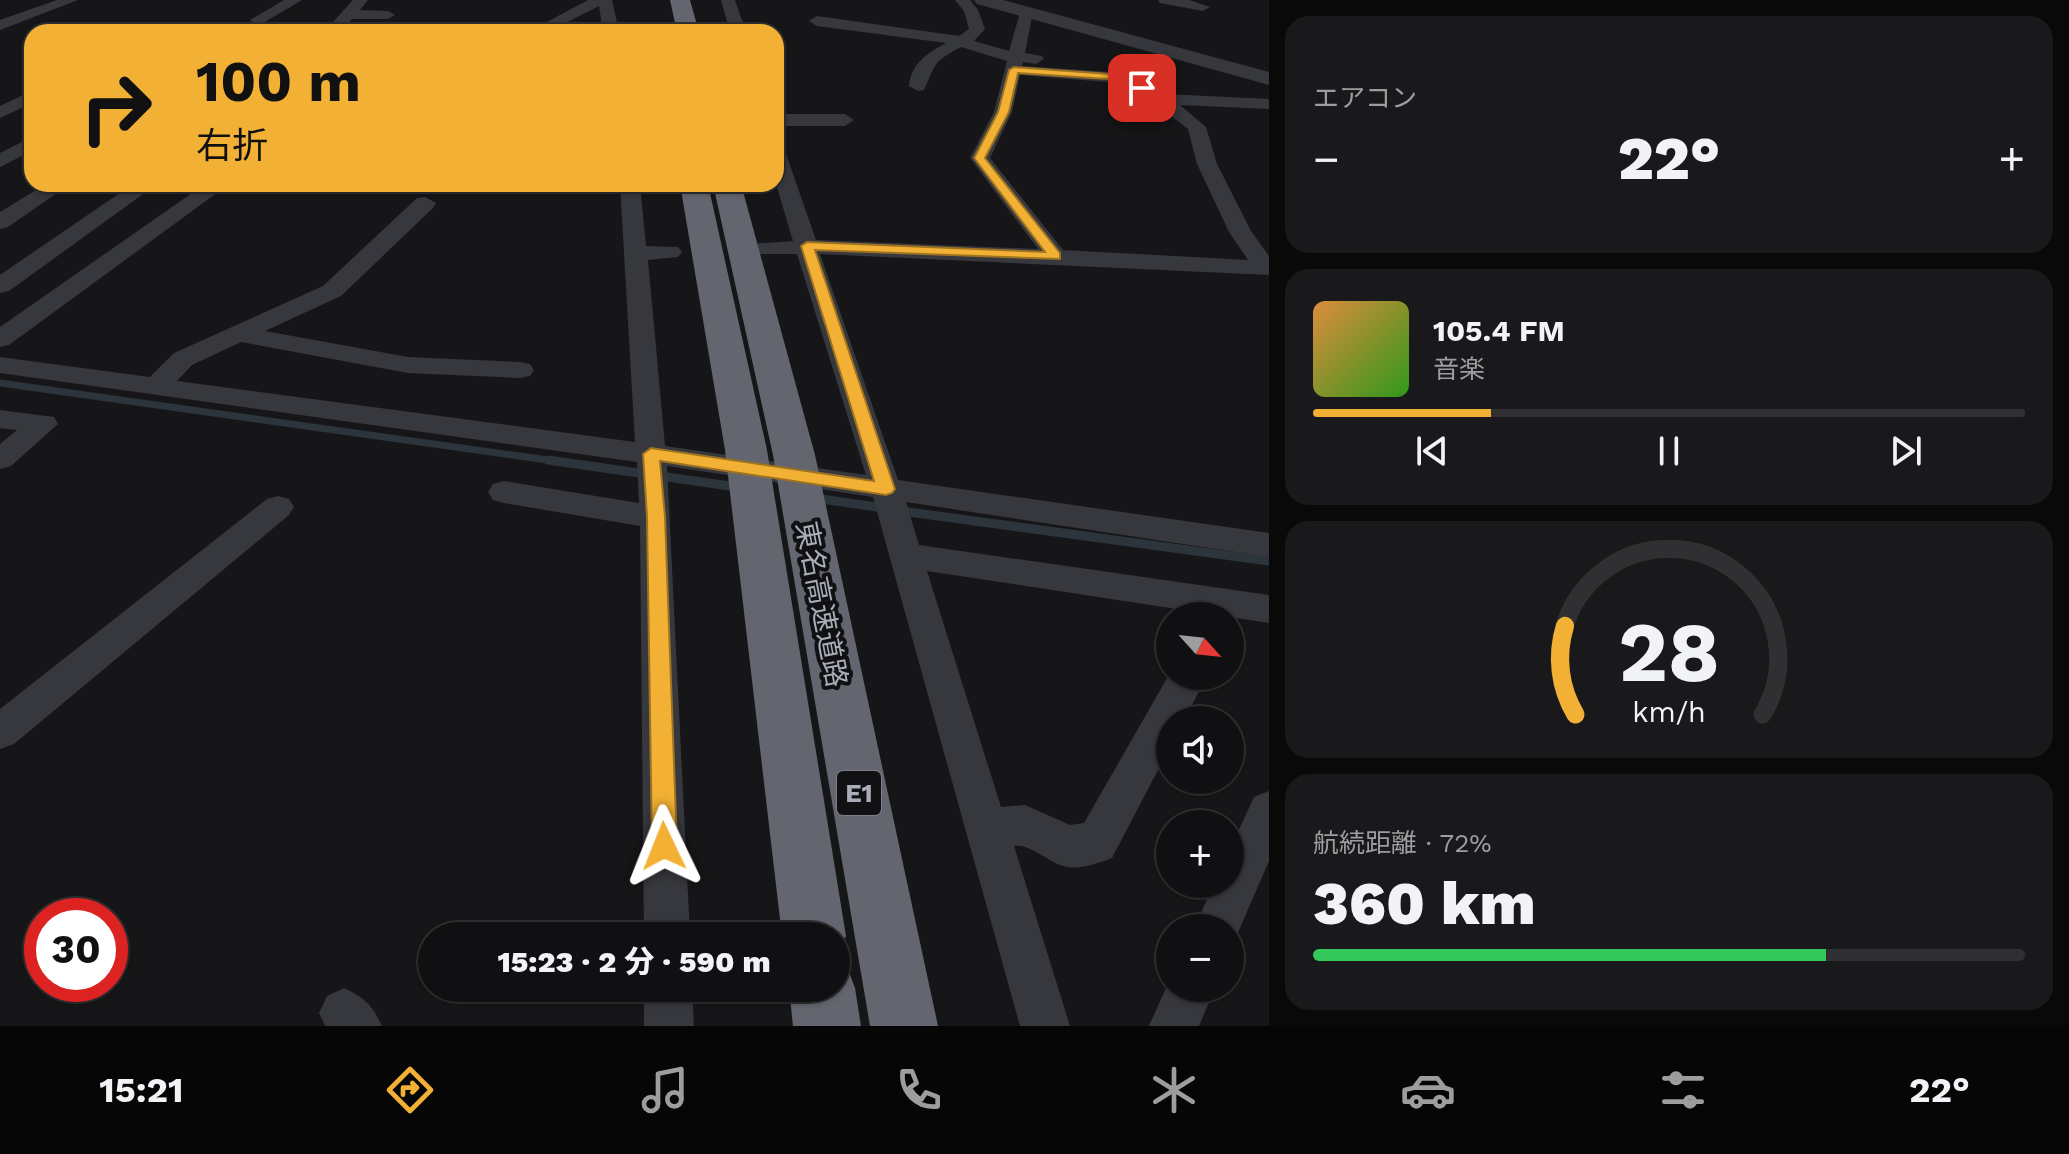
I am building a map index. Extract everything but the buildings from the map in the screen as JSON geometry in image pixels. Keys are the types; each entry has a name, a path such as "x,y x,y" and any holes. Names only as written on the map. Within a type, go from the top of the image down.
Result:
{"highway":[{"path":"680,0 686,24"},
{"name":"東名高速道路","path":"696,192 746,450 788,560 904,1026"},
{"name":"東名高速道路","path":"729,192 794,455 788,560 813,922"},
{"path":"824,1002 827,1026"}],"street":[{"path":"0,25 71,0"},
{"path":"258,20 295,0"},
{"path":"552,24 602,0 609,24"},
{"path":"728,0 736,24"},
{"path":"918,86 919,73 935,55 973,35 977,29 971,10 962,0"},
{"path":"983,0 1267,79"},
{"path":"1165,0 1203,7"},
{"path":"339,24 356,6 389,12"},
{"path":"1026,12 1023,62 980,158 1055,256"},
{"path":"817,21 899,24 1023,62 1124,78 1160,99 1197,127 1207,164 1240,232 1267,268"},
{"path":"1160,99 1269,104"},
{"path":"0,113 24,100"},
{"path":"784,120 845,120"},
{"path":"2,158 24,147"},
{"path":"784,178 886,489 1045,1026"},
{"path":"0,222 47,192"},
{"path":"0,286 135,192"},
{"path":"0,339 208,192"},
{"path":"631,192 656,517 667,922"},
{"path":"156,387 183,359 332,291 425,203"},
{"path":"758,249 807,246 1267,268"},
{"path":"636,254 670,252"},
{"path":"238,334 408,365 520,370"},
{"path":"0,365 651,454 1269,545"},
{"path":"0,419 44,424 0,459"},
{"path":"504,492 656,517"},
{"path":"0,732 278,507"},
{"path":"904,555 1269,609"},
{"path":"987,829 1025,825 1068,846 1097,843 1180,690"},
{"path":"1223,914 1269,811"},
{"path":"668,1002 669,1026"},
{"path":"1174,1026 1185,1002"}],"waterway":[{"path":"0,383 562,462"},
{"path":"548,460 562,462"},
{"path":"562,462 646,474"},
{"path":"660,476 737,487"},
{"path":"814,498 884,508"},
{"path":"901,511 1269,561"}],"route":[{"path":"664,846 656,517 651,454 886,489 807,246 1055,256 980,158 1003,112 1014,70 1124,78 1142,88"}]}
